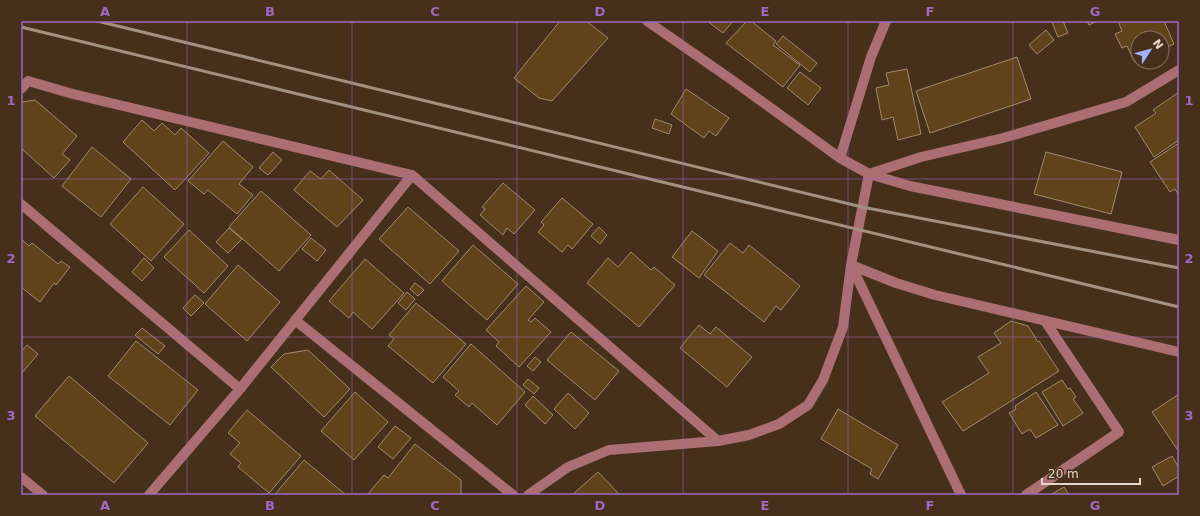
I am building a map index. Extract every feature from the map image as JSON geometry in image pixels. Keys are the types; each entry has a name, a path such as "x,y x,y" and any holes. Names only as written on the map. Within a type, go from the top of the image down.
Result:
{"street":[{"path":"647,21 840,158 869,174 910,186 1179,240"},
{"path":"840,158 871,57 886,21"},
{"path":"869,174 921,157 1004,138 1126,102 1179,70"},
{"path":"21,89 28,81 81,96 412,175 718,441"},
{"path":"528,495 568,467 609,450 718,441 749,435 779,424 808,405 823,380 843,327 851,264 869,174"},
{"path":"149,495 240,389 412,175"},
{"path":"21,204 240,389"},
{"path":"851,264 896,283 935,295 1179,352"},
{"path":"851,264 961,495"},
{"path":"295,320 513,495"},
{"path":"1026,495 1119,432 1045,321"},
{"path":"21,477 43,495"}],"building":[{"path":"560,21 586,21 608,38 552,101 539,98 514,78"},
{"path":"707,21 733,21 723,33"},
{"path":"747,21 751,21 776,41 773,45 800,65 783,87 726,43"},
{"path":"1063,21 1068,33 1058,37 1052,22"},
{"path":"1087,21 1097,21 1089,25"},
{"path":"1118,21 1164,21 1168,30 1130,30 1130,52 1127,46 1122,48 1115,34 1122,31"},
{"path":"1046,30 1054,40 1037,54 1029,45"},
{"path":"1170,35 1174,44 1170,46"},
{"path":"783,36 817,63 810,72 776,44"},
{"path":"1017,57 1031,99 930,133 916,91"},
{"path":"907,69 921,134 898,140 893,117 882,120 876,88 889,85 886,73"},
{"path":"800,72 821,88 808,105 787,88"},
{"path":"686,89 729,118 716,136 709,131 704,138 671,114"},
{"path":"1179,92 1179,140 1154,157 1135,127 1156,113 1153,110"},
{"path":"35,100 77,136 62,154 70,160 54,178 21,148 21,104 23,102"},
{"path":"655,119 672,125 669,134 652,128"},
{"path":"142,120 154,131 162,123 175,135 181,128 209,153 175,190 123,142"},
{"path":"223,141 253,167 239,184 253,195 237,214 208,190 204,194 188,181"},
{"path":"1179,143 1179,195 1175,189 1170,192 1150,162"},
{"path":"92,147 131,179 101,217 62,186"},
{"path":"273,152 282,160 268,175 259,168"},
{"path":"1046,152 1122,172 1111,214 1034,194"},
{"path":"329,170 363,200 337,227 294,190 310,171 321,179"},
{"path":"503,183 535,210 514,234 507,228 503,235 480,215 485,209 482,207"},
{"path":"143,187 184,224 151,261 110,224"},
{"path":"261,191 311,235 279,271 229,227"},
{"path":"562,198 593,224 572,249 568,245 562,252 538,232 544,225 541,222"},
{"path":"408,207 459,251 430,284 379,239"},
{"path":"599,227 607,235 600,244 591,236"},
{"path":"229,228 242,239 228,253 216,242"},
{"path":"189,230 228,266 204,293 164,257"},
{"path":"692,231 718,251 699,278 672,257"},
{"path":"311,238 326,250 317,261 302,249"},
{"path":"21,239 29,246 32,243 58,264 61,261 70,267 56,285 54,283 40,302 21,287"},
{"path":"730,243 743,253 749,245 800,286 781,310 776,306 764,322 704,275"},
{"path":"473,245 518,284 487,320 442,281"},
{"path":"631,252 651,270 654,267 675,285 639,327 587,283 608,258 618,267"},
{"path":"144,258 154,268 142,281 132,272"},
{"path":"365,259 404,293 372,329 353,312 349,318 329,301"},
{"path":"238,265 280,302 247,341 205,304"},
{"path":"415,283 424,290 418,296 410,289"},
{"path":"526,286 544,302 528,320 531,322 535,318 551,332 519,367 496,346 499,342 486,330"},
{"path":"407,292 415,299 406,310 398,303"},
{"path":"195,295 204,303 191,316 183,308"},
{"path":"416,303 466,344 433,383 388,346 394,339 389,335"},
{"path":"1011,321 1028,326 1059,371 963,431 942,402 989,373 978,357 1001,343 994,333"},
{"path":"699,325 710,334 716,327 752,357 727,387 680,348"},
{"path":"142,328 165,346 158,354 135,335"},
{"path":"571,332 619,371 595,400 547,360"},
{"path":"136,341 198,390 170,425 108,376"},
{"path":"471,344 525,392 497,425 472,403 469,407 455,395 459,391 443,377"},
{"path":"27,345 38,354 21,374 21,352"},
{"path":"308,350 350,389 324,417 271,367 284,354"},
{"path":"535,357 541,362 533,371 527,366"},
{"path":"69,376 148,443 114,483 35,416"},
{"path":"528,379 539,388 534,394 523,385"},
{"path":"1062,380 1076,397 1073,399 1083,413 1063,426 1042,392"},
{"path":"355,392 388,422 354,460 321,431"},
{"path":"1036,392 1058,425 1036,438 1030,429 1022,434 1009,413 1016,409 1015,406"},
{"path":"568,393 589,413 575,429 554,409"},
{"path":"1179,394 1179,452 1152,412"},
{"path":"533,396 553,415 545,424 525,405"},
{"path":"838,409 898,445 878,479 870,474 872,469 821,439"},
{"path":"247,410 301,456 269,493 238,467 241,463 230,454 240,443 228,433"},
{"path":"395,426 411,438 393,459 378,447"},
{"path":"415,444 461,480 461,495 367,495 384,475 388,478"},
{"path":"1172,456 1179,468 1179,476 1163,486 1152,467"},
{"path":"304,460 346,495 279,495 276,493"},
{"path":"598,472 620,495 572,495"},
{"path":"1064,487 1069,495 1050,495"}],"railway":[{"path":"97,21 862,207 1179,268"},
{"path":"21,27 1179,307"}]}
